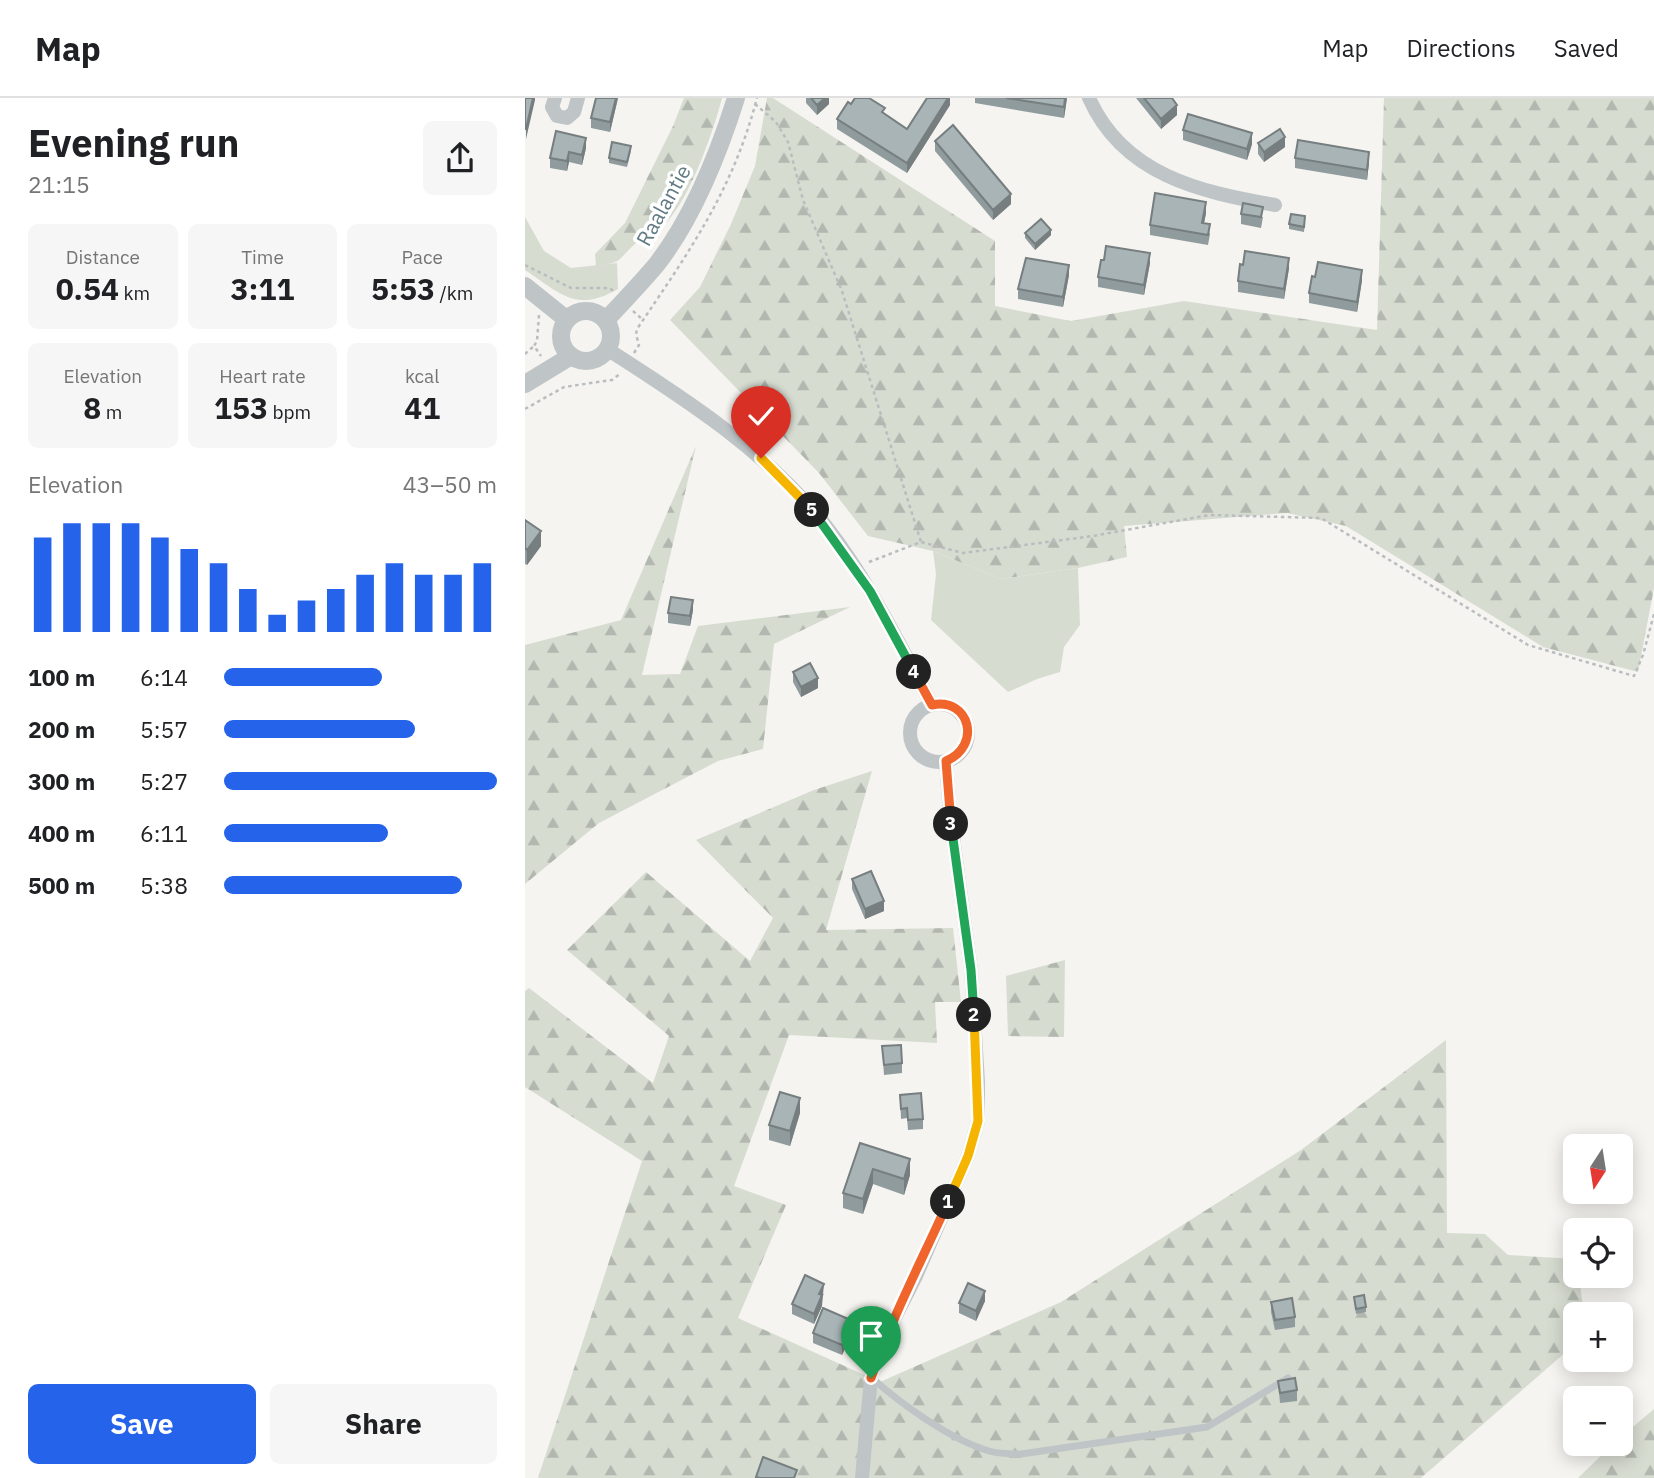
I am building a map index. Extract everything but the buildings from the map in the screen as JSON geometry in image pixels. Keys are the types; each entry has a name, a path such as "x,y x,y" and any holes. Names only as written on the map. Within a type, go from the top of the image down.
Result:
{"street":[{"path":"555,98 552,107 557,116 567,118 574,112 578,98"},
{"name":"Raalantie","path":"606,320 658,262 686,218 707,176 736,98"},
{"path":"1089,98 1111,133 1150,167 1203,191 1275,205"},
{"path":"525,286 566,320"},
{"path":"589,310 606,320 611,336 607,349 597,358 590,360 583,361 571,356 561,342 566,320 574,313 589,310"},
{"path":"607,349 711,417 761,458 804,501 826,527 870,591 932,705"},
{"path":"525,384 571,356"},
{"path":"946,704 955,708 967,724 969,734 962,751 946,761 927,760 919,755 910,739 912,720 918,712 932,705 946,704"},
{"path":"862,1478 871,1378 884,1339 916,1276 968,1156 978,1121 971,970 950,815 946,761"}],"lane":[{"path":"871,1378 903,1405 970,1444 987,1450 1021,1454 1207,1427 1288,1378"}],"path":[{"path":"755,104 776,122 787,142 803,200 842,291 921,542"},
{"path":"525,265 571,288 610,288 643,320"},
{"path":"525,354 537,341 537,316 548,304"},
{"path":"525,409 564,387 534,346"},
{"path":"855,568 921,542 964,553 1093,536 1209,515 1321,518 1528,645 1635,676 1654,614"}],"green space":[{"path":"684,98 722,98 693,180 664,225 640,240 619,260 596,266 595,254 625,223"},
{"path":"767,98 773,98 995,241 995,306 1071,321 1184,301 1377,330 1384,98 1654,98 1654,588 1638,672 1543,647 1346,526 1287,513 1124,526 1127,557 1078,568 1001,579 933,551 868,536 819,473 670,320 700,287 731,224 755,166"},
{"path":"525,217 544,251 571,268 617,263 618,289 591,300 569,298 525,270"},
{"path":"696,446 642,675 680,674 698,626 850,607 774,644 763,749 718,761 599,823 525,884 525,645 621,620"},
{"path":"933,551 1001,579 1078,568 1080,625 1064,647 1060,672 1008,692 931,620 936,574"},
{"path":"872,771 826,930 953,928 961,1002 935,1002 937,1043 789,1035 734,1186 786,1205 738,1318 880,1382 1061,1302 1301,1150 1446,1040 1447,1233 1485,1234 1508,1255 1563,1258 1563,1288 1581,1288 1582,1302 1563,1302 1563,1354 1421,1478 538,1478 642,1161 525,1087 525,991 529,988 653,1083 669,1036 567,950 646,872 750,961 773,918 696,840 814,790"},
{"path":"1065,960 1064,1037 1008,1036 1006,976"},
{"path":"1654,1409 1654,1478 1578,1478 1601,1456 1633,1456 1633,1427"}],"route":[{"path":"761,458 796,492 826,527 855,568 932,705 946,704 955,708 963,715 969,734 962,751 955,758 946,761 950,815 971,970 978,1121 968,1156 916,1276 884,1339 871,1378"}]}
